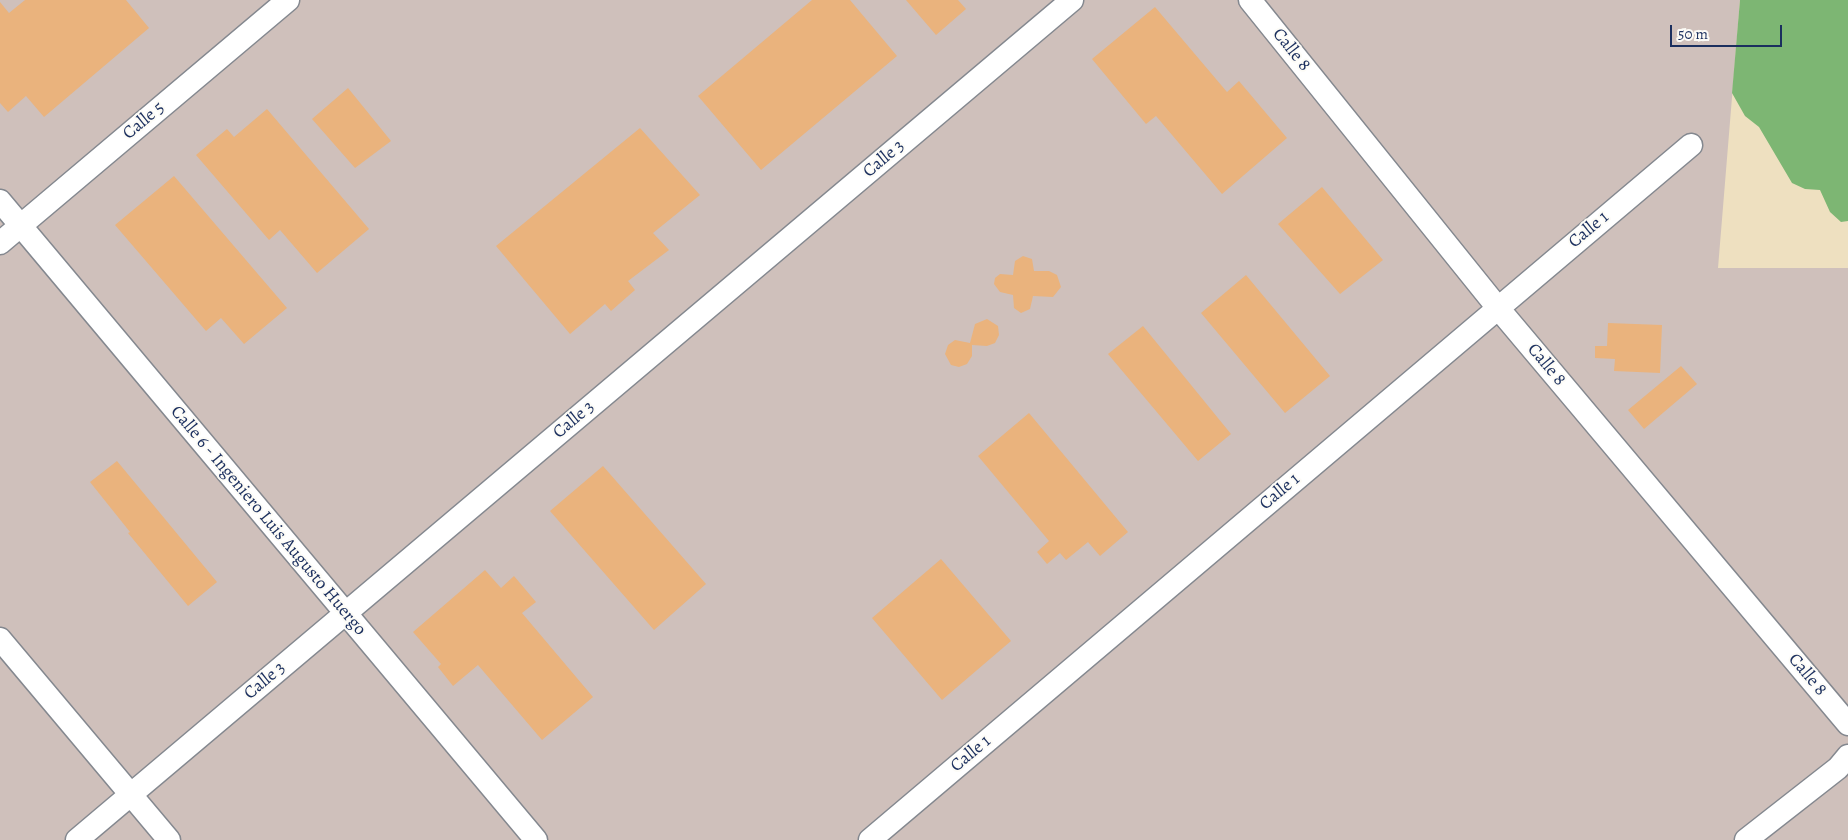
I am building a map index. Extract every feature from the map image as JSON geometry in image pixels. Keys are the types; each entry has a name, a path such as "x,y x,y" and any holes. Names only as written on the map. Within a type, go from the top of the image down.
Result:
{"street":[{"name":"Calle 5","path":"0,243 288,0"},
{"name":"Calle 3","path":"76,840 1072,0"},
{"name":"Calle 8","path":"1250,0 1498,308 1848,724"},
{"name":"Calle 1","path":"870,840 1690,145"},
{"name":"Calle 6 - Ingeniero Luis Augusto Huergo","path":"0,201 536,840"},
{"path":"0,639 169,840"},
{"path":"1746,840 1843,762"}],"shaded area":[{"path":"0,0 1740,0 1718,268 1848,268 1848,840 0,840"}],"green space":[{"path":"1740,0 1848,0 1848,221 1841,222 1830,212 1820,190 1805,189 1792,183 1759,127 1745,116 1732,93"}],"building":[{"path":"25,0 126,0 149,28 44,117 26,96 8,112 0,103 0,2 9,13"},
{"path":"812,0 850,0 897,56 761,170 698,96"},
{"path":"906,0 958,0 966,9 936,35"},
{"path":"1155,7 1227,92 1239,81 1287,138 1222,194 1156,116 1146,124 1092,59"},
{"path":"348,88 391,141 355,168 312,119"},
{"path":"267,109 369,229 317,273 280,230 269,240 196,155 227,129 234,137"},
{"path":"640,128 700,195 653,233 669,250 628,281 635,290 611,311 605,304 570,334 496,246"},
{"path":"174,176 287,308 244,344 221,318 206,331 115,225"},
{"path":"1322,187 1383,260 1340,294 1278,224"},
{"path":"1023,256 1032,259 1034,271 1049,271 1057,275 1061,287 1053,297 1033,296 1030,309 1021,313 1014,308 1013,295 1000,292 994,284 995,278 1000,274 1013,275 1015,261"},
{"path":"1246,275 1330,376 1285,413 1201,313"},
{"path":"987,319 998,326 999,335 995,343 987,346 972,345 972,356 967,364 959,367 951,365 945,354 948,345 955,340 970,343 975,324"},
{"path":"1608,323 1662,325 1660,373 1614,371 1615,359 1595,358 1595,346 1607,346"},
{"path":"1143,326 1231,434 1198,461 1108,354"},
{"path":"1681,366 1697,384 1644,429 1628,410"},
{"path":"1029,413 1128,532 1100,556 1088,542 1066,560 1060,553 1047,564 1037,552 1049,541 978,456"},
{"path":"117,461 217,582 188,606 128,533 130,532 90,482"},
{"path":"603,466 706,584 654,630 550,511"},
{"path":"941,559 1011,641 942,700 872,618"},
{"path":"485,570 501,588 514,576 536,602 522,613 593,697 542,740 478,665 453,686 438,667 441,664 413,632"}]}
